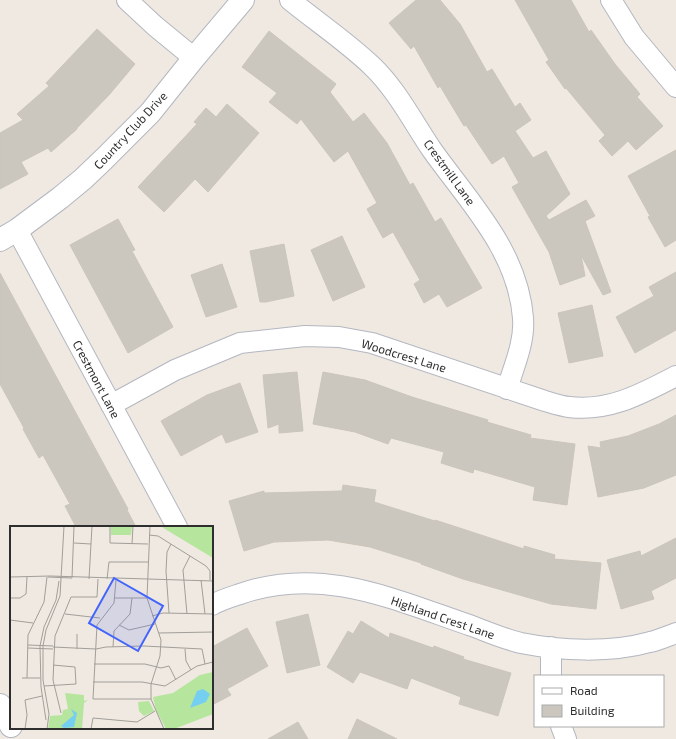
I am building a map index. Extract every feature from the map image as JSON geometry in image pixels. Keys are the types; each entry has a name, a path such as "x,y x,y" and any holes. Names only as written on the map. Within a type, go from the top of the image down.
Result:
{"street":[{"path":"127,0 155,26 194,58"},
{"name":"Country Club Drive","path":"8,235 77,184 104,159 150,112 243,0"},
{"name":"Crestmill Lane","path":"290,0 372,65 388,82 433,151 482,216 496,238 515,280 520,297 523,319 522,336 507,389"},
{"path":"611,0 634,37 676,87"},
{"name":"Crestmont Lane","path":"8,235 111,406 176,526"},
{"name":"Woodcrest Lane","path":"111,406 175,370 240,343 305,336 339,337 372,343 507,389 568,407 605,407 627,400 676,376"},
{"name":"Highland Crest Lane","path":"214,600 267,586 310,582 334,584 372,592 520,643 583,650 615,648 650,642 676,633"},
{"path":"551,647 551,675"},
{"path":"561,727 566,739"},
{"path":"13,729 18,739"}],"building":[{"path":"416,0 440,0 460,24 487,72 492,69 515,107 520,103 531,120 515,131 533,158 546,151 570,194 546,216 549,220 586,200 595,216 585,221 611,292 603,295 581,255 585,276 560,285 549,252 512,187 519,183 504,156 492,164 466,125 464,126 440,86 438,88 414,46 411,49 389,23"},
{"path":"515,0 571,0 589,32 591,30 615,64 640,94 637,97 663,126 636,150 628,141 612,156 599,141 605,135 566,88 565,89 546,62 549,60"},
{"path":"97,29 135,64 109,95 77,129 51,152 48,148 21,162 28,174 0,189 0,133 23,120 17,114 49,86 46,83"},
{"path":"269,31 336,84 330,92 353,122 364,113 387,143 410,185 413,183 435,222 441,218 482,288 447,307 439,294 424,303 414,284 420,280 393,232 383,238 367,209 377,203 348,151 334,162 301,119 297,124 269,102 277,93 242,67"},
{"path":"227,104 259,133 208,192 195,179 164,212 138,187 197,124 194,122 206,108 216,117"},
{"path":"676,150 676,240 665,247 648,217 650,216 628,176"},
{"path":"118,219 135,250 132,251 173,327 128,353 70,245"},
{"path":"342,236 365,287 333,301 311,250"},
{"path":"284,244 294,296 260,302 250,251"},
{"path":"222,264 237,307 206,317 191,275"},
{"path":"676,272 676,330 635,353 616,317 654,296 649,287"},
{"path":"0,273 128,509 127,510 135,526 75,526 65,506 70,504 43,455 39,458 0,384"},
{"path":"592,305 603,356 569,363 558,313"},
{"path":"297,372 303,431 279,433 279,424 268,428 263,375"},
{"path":"323,372 365,380 412,397 488,420 487,422 531,435 530,438 575,444 567,505 533,500 535,487 474,469 473,473 441,463 444,452 391,438 388,444 355,432 313,424"},
{"path":"240,383 258,432 226,443 222,434 181,456 161,421 207,395"},
{"path":"676,415 676,475 644,488 598,497 588,446 601,448 600,442 628,436 659,424"},
{"path":"343,485 376,490 374,502 524,549 524,546 555,555 554,559 601,563 596,609 551,604 463,579 421,563 370,547 328,540 274,542 244,551 229,501 264,491 264,493 342,491"},
{"path":"676,538 676,578 651,591 654,599 621,609 607,560 640,551 641,556"},
{"path":"308,614 320,665 287,673 276,622"},
{"path":"361,621 389,638 390,633 433,648 434,646 464,657 463,659 511,673 498,716 459,704 461,697 411,678 407,689 360,672 353,683 327,667 348,631 353,634"},
{"path":"247,628 268,666 227,689 231,695 213,704 213,646"},
{"path":"357,719 397,739 348,739"},
{"path":"298,722 308,739 268,739"}]}
